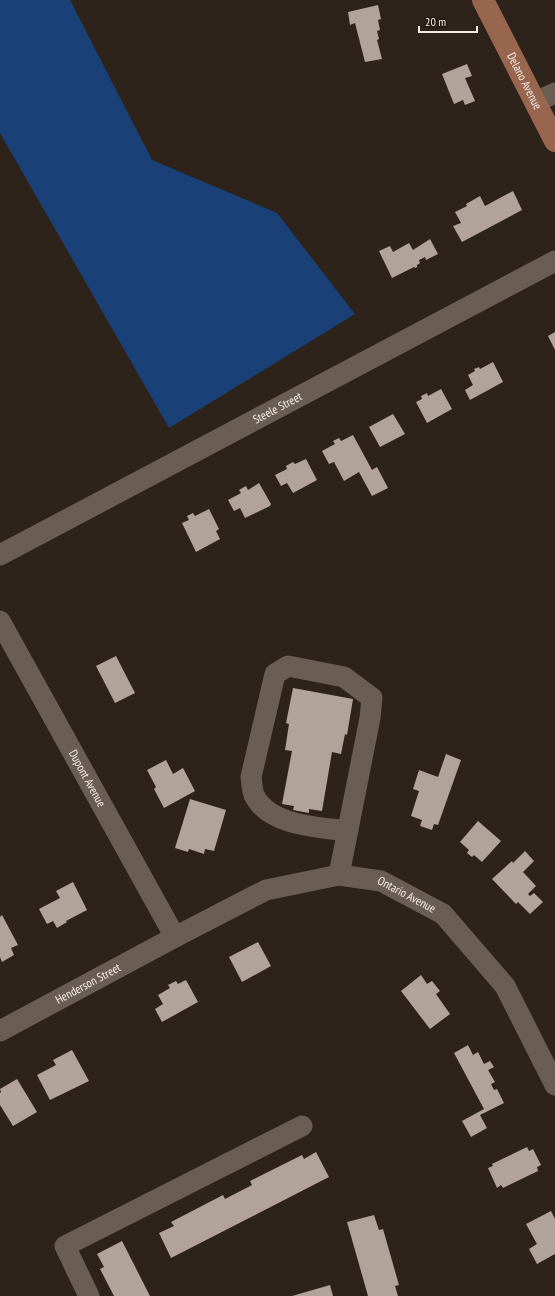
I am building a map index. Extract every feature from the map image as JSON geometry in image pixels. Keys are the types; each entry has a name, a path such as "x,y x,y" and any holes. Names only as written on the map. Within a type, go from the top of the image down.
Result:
{"main road":[{"name":"Delano Avenue","path":"483,0 555,141"}],"street":[{"path":"535,102 555,93"},
{"name":"Steele Street","path":"0,555 555,261"},
{"name":"Dupont Avenue","path":"0,620 175,937"},
{"path":"339,875 348,831 370,718 372,698 344,677 288,666 275,674 251,777 254,793 266,811 285,820 302,825 348,831"},
{"name":"Ontario Avenue","path":"175,937 266,890 339,875 381,881 443,914 505,986 555,1085"},
{"name":"Henderson Street","path":"0,1031 175,937"},
{"path":"89,1296 65,1246 302,1126"}],"water":[{"path":"0,0 70,0 152,160 277,213 355,314 169,428 0,133"}],"building":[{"path":"378,5 381,19 378,20 380,30 377,31 379,39 377,40 382,59 365,62 355,23 350,25 348,12"},
{"path":"467,64 472,76 465,78 475,101 465,105 463,100 454,104 442,74"},
{"path":"513,191 522,210 462,242 453,226 461,223 455,212 467,206 466,204 480,196 485,206"},
{"path":"430,239 438,254 426,260 425,257 419,260 420,263 417,267 414,267 392,278 379,251 390,246 393,252 409,243 413,250"},
{"path":"555,332 555,350 548,336"},
{"path":"493,362 503,382 470,400 465,390 473,385 468,375 475,371 474,369 479,367 480,369"},
{"path":"441,389 452,409 427,423 416,402 422,399 421,396 427,393 428,396"},
{"path":"393,414 405,434 380,447 369,427"},
{"path":"353,435 372,470 377,467 388,488 372,496 359,472 344,481 334,462 329,464 322,451 335,444 333,441 339,438 341,441"},
{"path":"306,459 317,480 293,493 287,483 281,486 275,475 287,469 286,466 293,462 295,464"},
{"path":"259,483 271,504 270,506 245,518 240,508 234,511 228,500 241,493 239,490 246,486 248,490"},
{"path":"209,509 219,529 216,531 220,539 196,552 182,523 189,520 187,516 193,513 195,516"},
{"path":"116,656 135,693 115,703 96,666"},
{"path":"293,688 353,699 347,735 345,734 341,754 332,752 322,811 309,809 309,813 293,810 294,806 282,804 292,751 285,750 289,724 286,723"},
{"path":"446,754 461,760 438,825 434,824 432,830 420,826 422,820 411,816 419,791 413,789 419,770 438,777"},
{"path":"166,760 173,774 183,768 195,791 164,808 154,789 156,787 147,770"},
{"path":"190,799 226,810 214,851 205,849 204,854 189,849 188,852 175,848"},
{"path":"478,821 501,841 482,862 474,855 472,857 467,853 469,850 460,842"},
{"path":"525,851 534,861 523,872 536,886 528,894 530,896 534,893 543,902 530,914 518,902 516,904 492,879 512,861 513,863"},
{"path":"73,882 87,910 66,921 67,922 57,928 53,921 47,924 39,909 60,898 56,891"},
{"path":"2,915 18,945 11,948 14,955 2,962 0,957 0,917"},
{"path":"258,942 271,966 242,982 229,957"},
{"path":"421,975 427,984 432,981 440,991 436,994 450,1014 430,1029 401,991"},
{"path":"186,980 198,1002 162,1022 155,1009 163,1004 158,995 170,988 168,985 176,981 178,984"},
{"path":"468,1045 473,1055 478,1052 484,1064 490,1061 494,1067 488,1070 495,1082 491,1084 494,1090 497,1089 504,1103 480,1115 487,1128 471,1137 462,1121 484,1109 454,1053"},
{"path":"72,1050 89,1081 50,1100 37,1075 56,1065 53,1060"},
{"path":"17,1079 37,1112 13,1126 0,1105 0,1089"},
{"path":"527,1147 529,1151 533,1149 541,1165 537,1167 538,1171 503,1188 501,1185 497,1188 488,1168 493,1166 492,1164"},
{"path":"316,1152 329,1177 171,1258 159,1233 174,1226 171,1222 223,1195 225,1199 252,1185 250,1181 302,1155 304,1159"},
{"path":"551,1211 555,1219 555,1254 537,1264 529,1249 537,1244 526,1224"},
{"path":"374,1215 379,1230 383,1229 399,1285 395,1286 398,1296 368,1296 347,1222"},
{"path":"122,1241 150,1296 114,1296 100,1269 104,1267 97,1254"},
{"path":"330,1285 333,1296 292,1296"}]}
